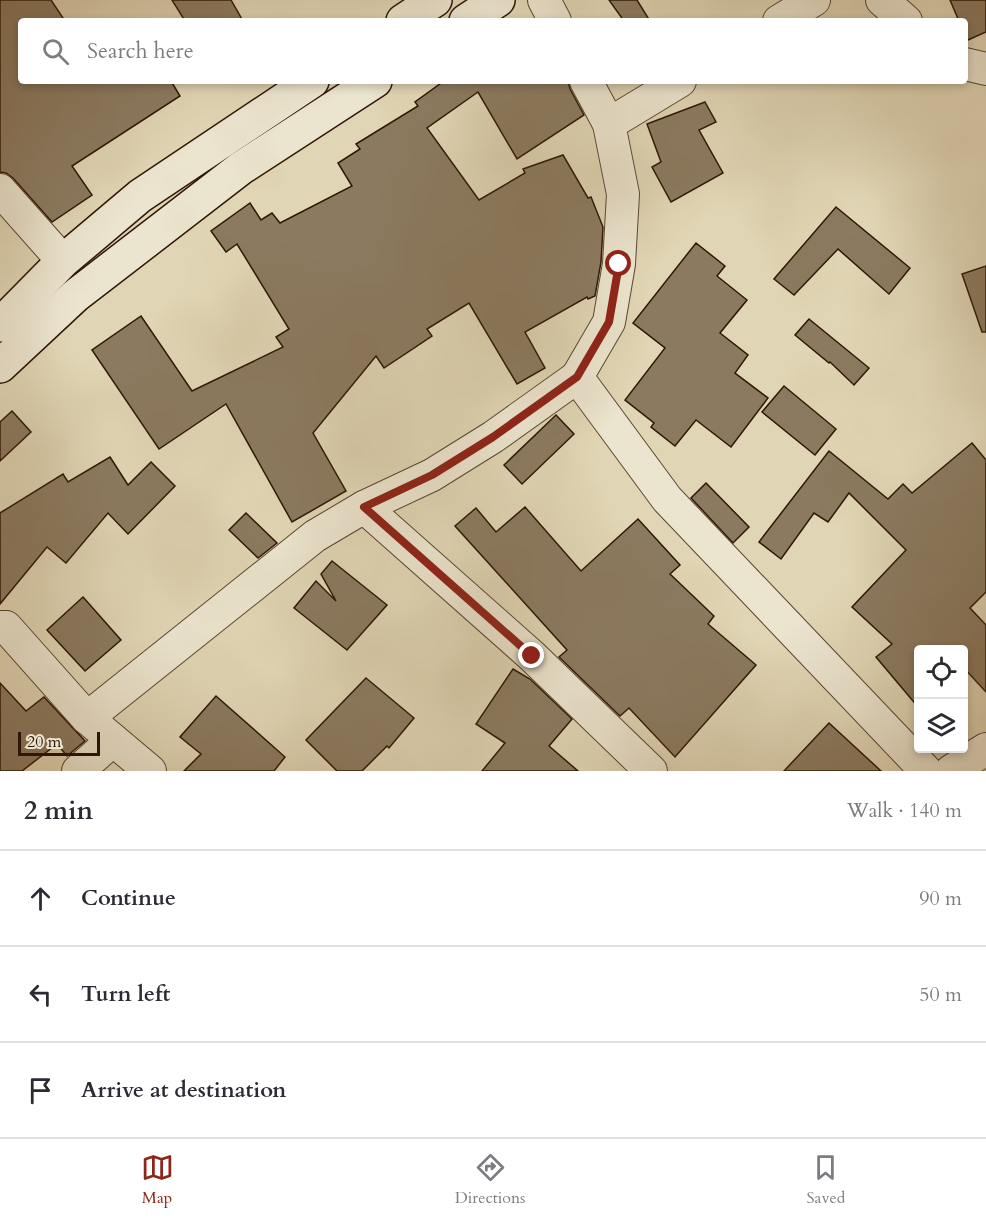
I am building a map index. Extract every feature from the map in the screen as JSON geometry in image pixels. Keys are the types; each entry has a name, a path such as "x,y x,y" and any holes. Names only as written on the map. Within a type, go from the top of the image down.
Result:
{"street":[{"path":"408,18 435,0"},
{"path":"471,18 498,0"},
{"path":"544,0 553,18"},
{"path":"784,18 814,0"},
{"path":"882,0 903,18"},
{"path":"968,65 986,69"},
{"path":"0,326 63,261 140,196 308,84"},
{"path":"0,366 75,297 241,168 370,84"},
{"path":"87,718 315,536 364,507 432,475 493,437 577,377 609,322 619,264 623,194 609,124 588,84"},
{"path":"609,124 675,84"},
{"path":"0,189 63,261"},
{"path":"577,377 667,499 926,771"},
{"path":"364,507 532,656 651,771"},
{"path":"0,627 6,627 87,718 150,771"},
{"path":"78,771 113,740"},
{"path":"951,771 986,749"}],"building":[{"path":"0,0 51,0 63,18 18,18 18,84 173,84 180,96 72,166 92,195 52,222 13,178 0,172"},
{"path":"172,0 231,0 241,18 183,18"},
{"path":"609,0 637,0 648,18 622,18"},
{"path":"950,0 986,0 986,32 968,40 968,18 958,18"},
{"path":"440,84 569,84 584,115 517,159 478,92 427,128 479,200 525,173 523,169 563,155 588,198 591,197 603,227 601,262 595,296 588,299 587,297 525,332 545,368 517,384 469,303 427,329 432,336 384,368 376,356 313,433 346,491 292,522 226,404 159,449 92,350 141,316 192,391 283,347 276,337 289,329 237,244 226,252 211,231 250,203 261,220 272,213 280,223 352,186 338,163 360,149 356,144 418,106 415,102"},
{"path":"705,102 716,122 699,130 723,173 671,202 652,167 661,162 647,124"},
{"path":"836,207 910,268 889,294 838,249 794,295 774,279"},
{"path":"696,243 725,266 717,276 747,300 720,333 748,355 735,373 768,398 731,447 696,420 675,446 651,427 654,423 625,400 665,348 633,323"},
{"path":"986,266 986,332 982,332 962,274"},
{"path":"809,319 869,368 854,385 830,362 795,335"},
{"path":"784,386 836,429 815,455 762,412"},
{"path":"12,411 31,432 0,461 0,422"},
{"path":"556,415 574,434 522,484 504,465"},
{"path":"972,443 986,460 986,592 970,608 986,625 986,692 968,672 968,645 914,645 914,702 876,657 892,644 852,607 906,550 849,493 828,522 814,513 781,559 759,542 829,451 888,499 903,484 912,493"},
{"path":"110,457 128,485 151,462 175,486 128,534 108,513 66,563 47,547 0,604 0,513 63,474 68,482"},
{"path":"706,483 749,527 733,543 691,498"},
{"path":"525,507 581,571 638,519 680,565 670,574 714,616 708,624 756,665 675,757 629,708 620,716 559,657 567,650 455,526 476,508 496,532"},
{"path":"246,513 277,543 258,558 229,530"},
{"path":"332,561 387,605 347,650 294,608 316,581 336,601 321,574"},
{"path":"83,597 121,640 85,671 47,630"},
{"path":"513,669 530,679 572,719 549,746 578,771 482,771 505,743 476,724"},
{"path":"366,678 414,718 389,748 387,746 362,771 337,771 306,740"},
{"path":"0,683 26,711 44,697 85,741 67,756 57,744 22,771 0,771"},
{"path":"216,696 285,757 274,771 184,771 201,754 180,737"},
{"path":"829,723 881,771 784,771"}],"route":[{"path":"532,656 364,507 432,475 493,437 577,377 609,322 619,264"}]}
